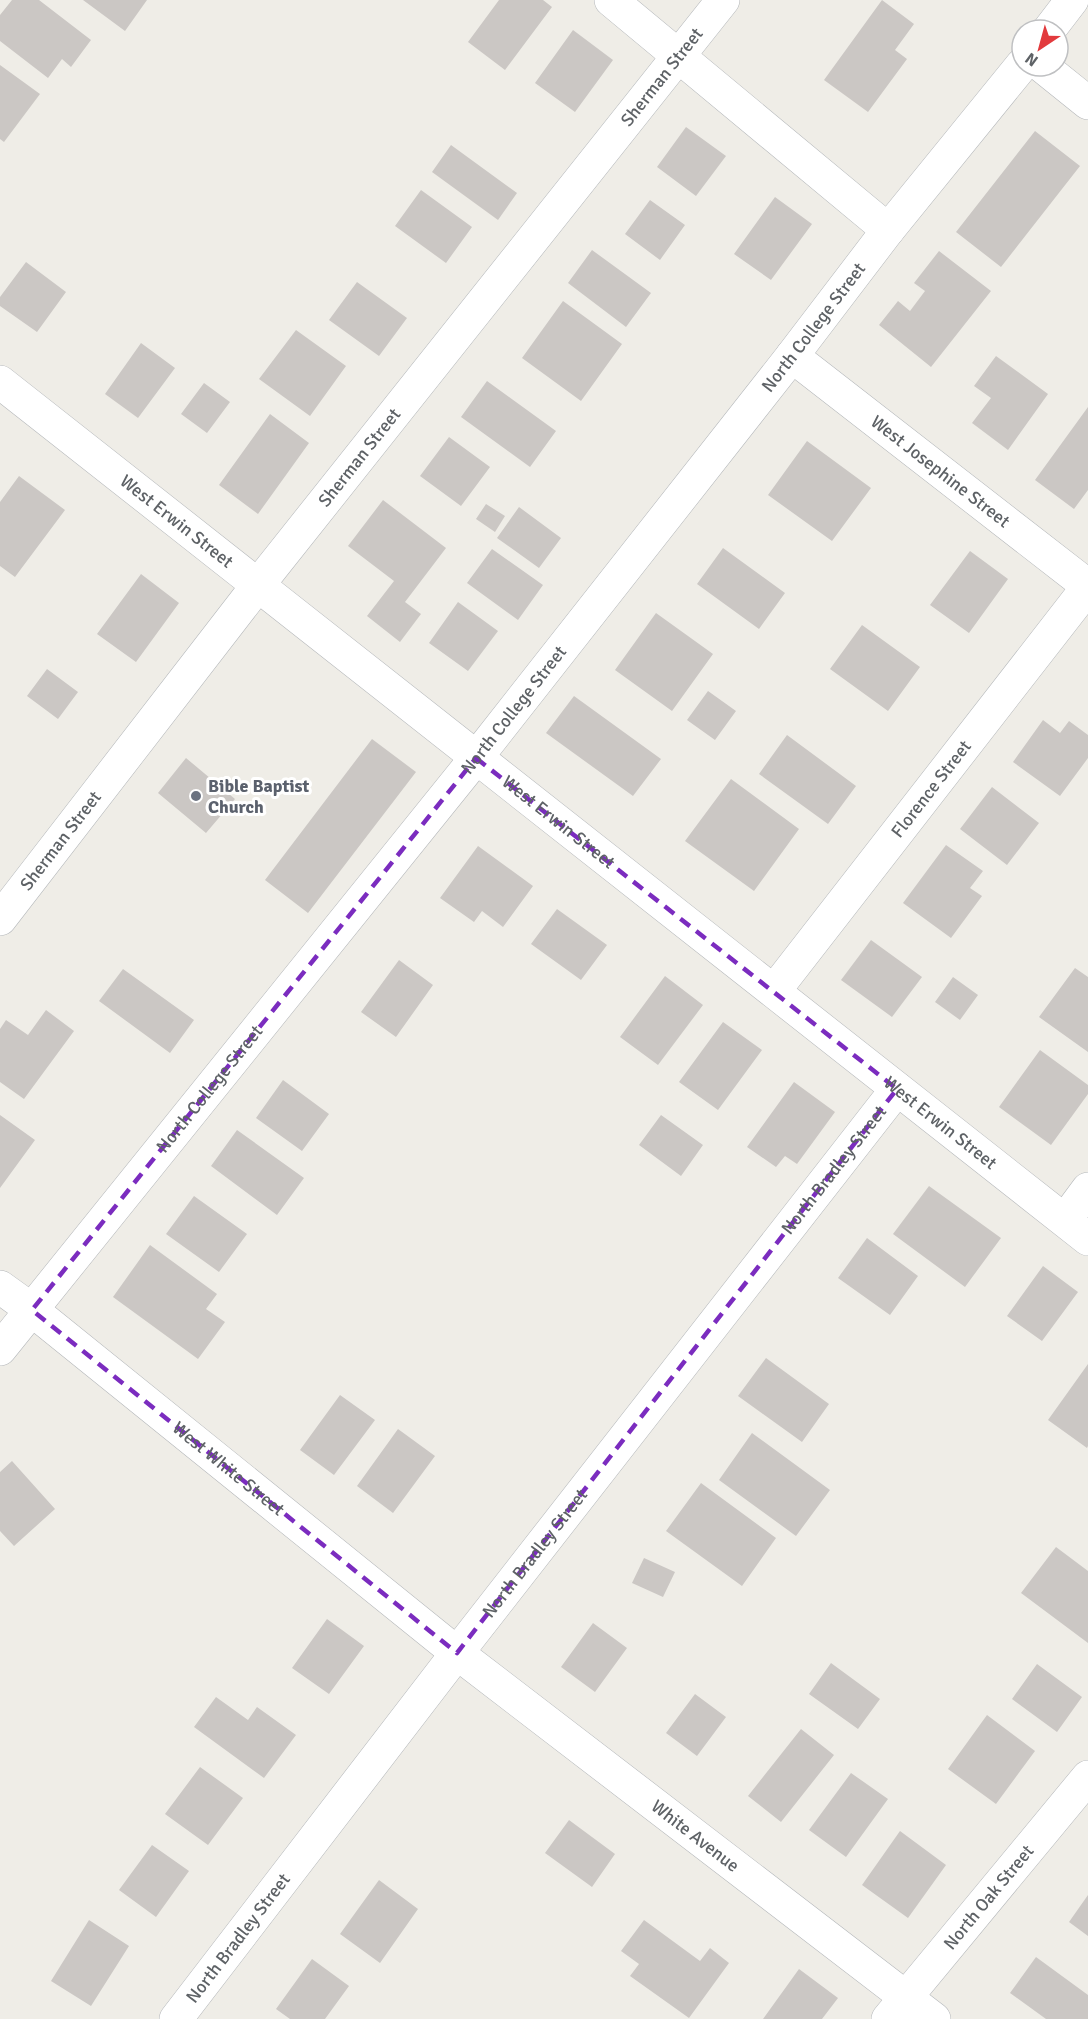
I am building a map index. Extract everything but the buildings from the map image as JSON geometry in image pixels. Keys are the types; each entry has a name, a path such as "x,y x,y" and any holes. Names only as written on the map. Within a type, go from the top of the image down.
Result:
{"street":[{"name":"Sherman Street","path":"0,919 258,585 723,0"},
{"path":"1058,18 1072,0"},
{"path":"621,3 680,56 888,230"},
{"name":"North College Street","path":"0,1349 476,758 792,356 888,230 1011,78"},
{"path":"1057,78 1088,102"},
{"name":"West Josephine Street","path":"792,356 1088,586"},
{"name":"West Erwin Street","path":"0,382 1076,1229"},
{"name":"Florence Street","path":"774,991 1088,586"},
{"name":"North Bradley Street","path":"176,2019 457,1653 897,1089"},
{"path":"1076,1229 1088,1189"},
{"name":"West White Street","path":"0,1287 32,1310 457,1653"},
{"name":"White Avenue","path":"457,1653 897,2008 934,2019"},
{"name":"North Oak Street","path":"897,2008 1088,1777"}],"highlighted area":[{"path":"476,758 897,1089 457,1653 32,1310"}],"place":[{"name":"Bible Baptist Church","path":"196,796"}]}
